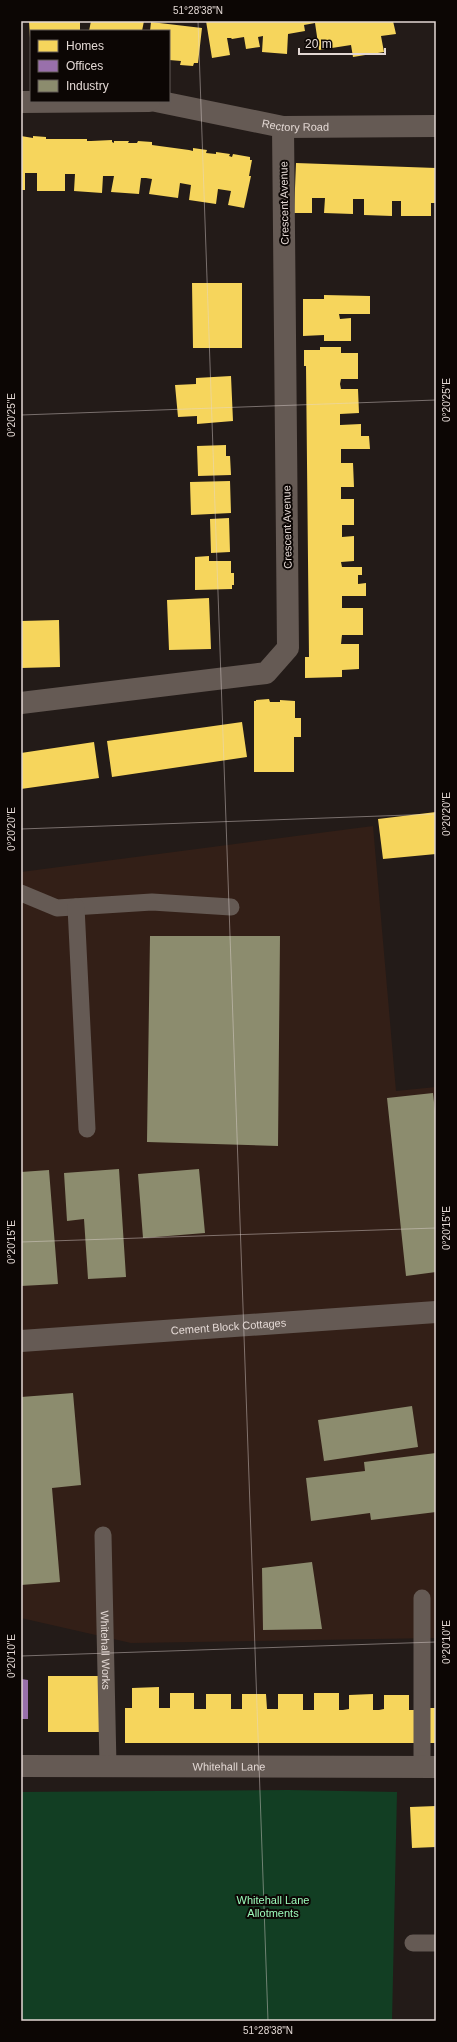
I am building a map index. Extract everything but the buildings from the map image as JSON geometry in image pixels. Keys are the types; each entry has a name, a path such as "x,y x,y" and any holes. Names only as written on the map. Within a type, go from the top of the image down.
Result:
{"street":[{"name":"Rectory Road","path":"161,102 283,127 436,126"},
{"name":"Crescent Avenue","path":"21,704 266,673 288,648 283,127"},
{"name":"Cement Block Cottages","path":"21,1341 436,1312"},
{"name":"Whitehall Lane","path":"21,1766 429,1767"}],"lane":[{"path":"21,892 57,908 152,902 231,907"},
{"path":"76,907 87,1129"},
{"name":"Whitehall Works","path":"103,1535 108,1766"},
{"path":"422,1598 429,1767"},
{"path":"413,1943 436,1943"}],"shaded area":[{"path":"373,826 396,1091 436,1087 436,1638 131,1643 21,1618 21,872"}],"green space":[{"name":"Whitehall Lane Allotments","path":"288,1790 397,1792 392,2021 21,2021 21,1792"}]}
